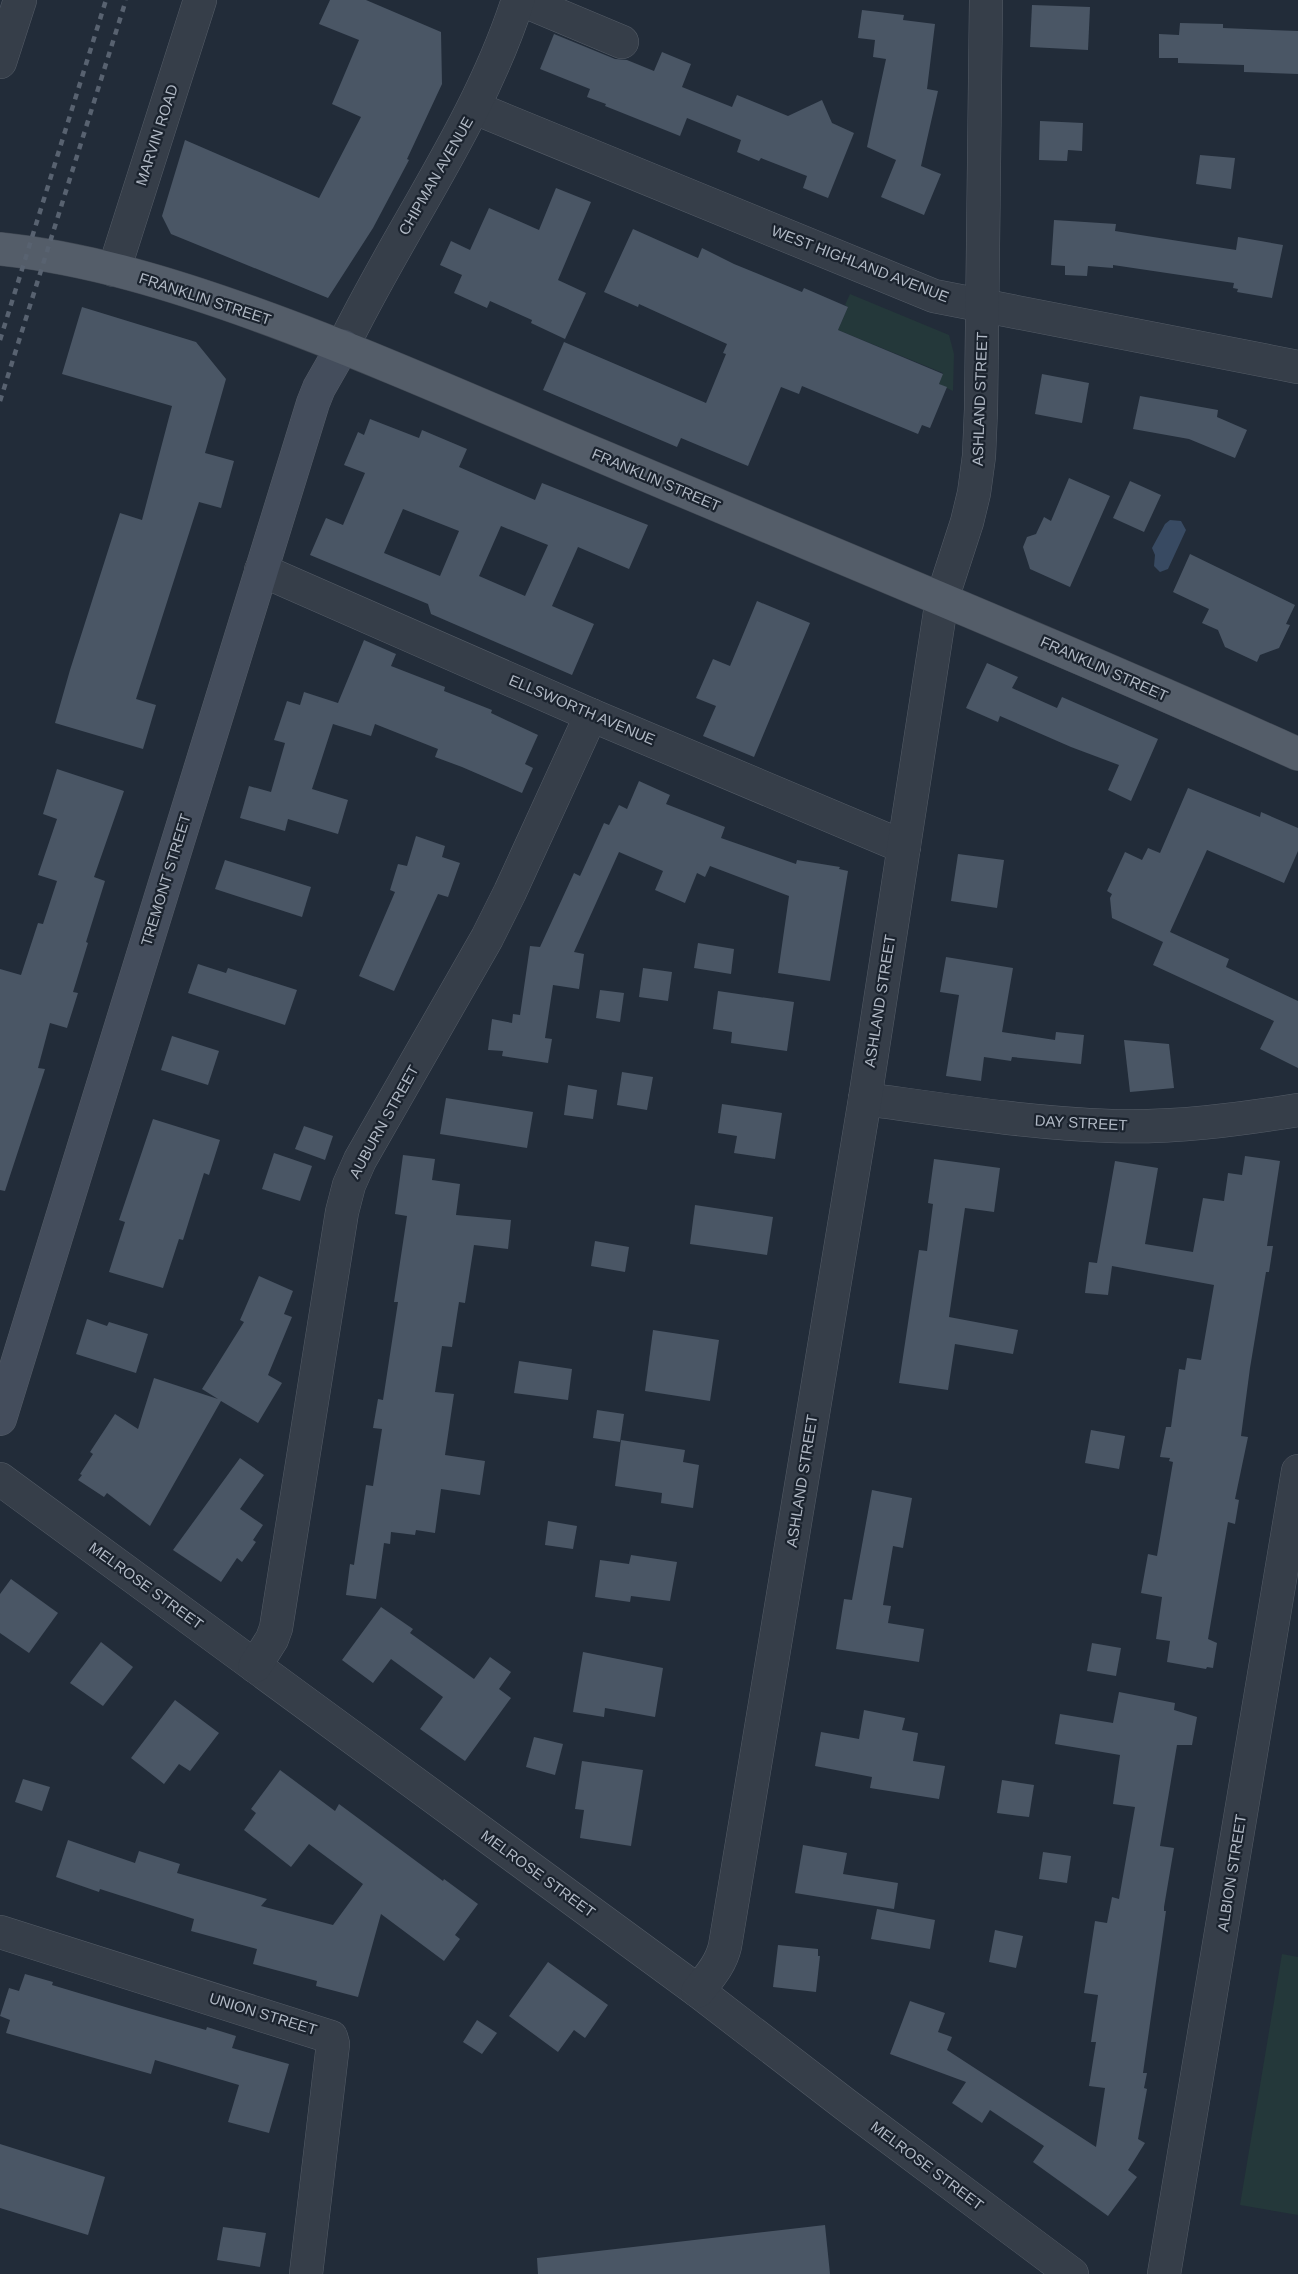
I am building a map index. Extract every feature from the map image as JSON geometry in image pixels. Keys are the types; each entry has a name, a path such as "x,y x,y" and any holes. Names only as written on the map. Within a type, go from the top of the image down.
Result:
{"main road":[{"name":"FRANKLIN STREET","path":"0,249 45,255 114,270 229,305 343,346 1296,747"}],"street":[{"path":"0,62 20,0"},
{"name":"MARVIN ROAD","path":"114,270 200,0"},
{"path":"520,0 622,42"},
{"name":"CHIPMAN AVENUE","path":"343,346 362,306 475,108 520,0"},
{"name":"ASHLAND STREET","path":"698,1991 717,1968 725,1946 864,1099 942,599 967,522 977,476 983,306 986,0"},
{"name":"WEST HIGHLAND AVENUE","path":"475,108 934,296 1298,367"},
{"name":"TREMONT STREET","path":"0,1419 315,398 343,346"},
{"name":"ELLSWORTH AVENUE","path":"261,570 904,848"},
{"name":"AUBURN STREET","path":"255,1666 272,1639 276,1628 345,1194 360,1160 487,938 591,714"},
{"name":"DAY STREET","path":"864,1099 1033,1121 1111,1126 1191,1124 1298,1110"},
{"name":"ALBION STREET","path":"1164,2274 1298,1471"},
{"name":"MELROSE STREET","path":"0,1479 698,1991 1072,2274"},
{"name":"UNION STREET","path":"0,1932 331,2037 333,2044 306,2274"}],"green space":[{"path":"850,294 949,335 954,354 953,391 939,384 943,373 838,330 848,307 845,305"},
{"path":"1282,1954 1298,1957 1298,2215 1240,2205"}],"water":[{"path":"1170,520 1181,521 1186,530 1168,569 1160,572 1154,566 1155,555 1152,548 1165,524"}],"building":[{"path":"330,0 366,0 441,32 442,84 407,159 409,160 373,228 328,298 171,234 162,216 185,140 319,198 361,117 332,104 359,40 319,24"},
{"path":"1032,5 1090,7 1088,50 1030,47"},
{"path":"862,10 904,15 903,20 935,24 927,89 938,91 921,166 941,174 924,215 881,197 896,160 867,147 886,59 873,57 875,40 858,38"},
{"path":"1180,23 1223,24 1223,28 1298,31 1298,74 1244,72 1244,65 1178,63 1178,58 1159,58 1159,34 1179,35"},
{"path":"554,34 615,59 627,60 654,71 662,52 691,64 682,87 732,107 737,95 788,116 822,100 832,123 854,133 828,198 803,188 807,176 761,158 759,161 737,152 741,140 687,118 680,136 605,106 606,104 587,97 590,89 540,69"},
{"path":"1040,121 1083,123 1082,151 1068,150 1067,161 1039,160"},
{"path":"1200,155 1235,158 1231,189 1196,184"},
{"path":"556,188 591,202 558,280 586,293 565,339 531,323 532,320 490,301 487,308 454,293 462,275 440,265 451,241 470,250 489,208 539,230"},
{"path":"1054,220 1116,224 1115,231 1236,250 1238,237 1283,245 1272,298 1237,292 1238,289 1233,288 1234,283 1113,265 1113,268 1088,266 1087,276 1065,275 1065,266 1051,265"},
{"path":"633,229 698,258 702,248 802,292 804,288 848,307 838,330 943,374 939,384 947,387 930,428 922,425 918,434 802,386 799,394 781,387 748,466 681,438 677,447 543,390 564,342 706,403 726,354 723,353 727,344 639,304 638,307 604,292"},
{"path":"82,307 196,342 226,379 205,453 234,461 221,508 199,502 136,699 156,705 143,749 55,723 120,513 142,520 172,406 62,374"},
{"path":"1042,374 1089,383 1082,423 1035,414"},
{"path":"1140,396 1218,410 1217,417 1247,430 1235,458 1189,439 1133,429"},
{"path":"370,419 419,438 422,430 467,449 459,467 535,500 542,483 648,525 629,569 578,547 552,606 594,624 572,675 431,614 428,604 310,555 326,518 343,525 365,473 344,465 358,432 364,435","holes":["403,509 459,531 440,576 384,553","501,526 548,545 525,596 479,576"]},
{"path":"1069,478 1110,496 1070,587 1030,569 1023,547 1027,537 1036,534 1044,517 1051,521"},
{"path":"1130,481 1161,495 1144,532 1113,518"},
{"path":"1190,554 1295,605 1286,624 1290,625 1279,648 1260,655 1257,662 1225,647 1218,630 1202,623 1209,609 1173,592"},
{"path":"757,601 810,623 754,757 703,736 716,706 696,698 713,659 730,666"},
{"path":"364,640 396,654 391,666 445,687 444,691 492,710 491,713 538,735 525,764 533,768 522,793 435,757 438,749 375,724 371,736 333,724 312,789 348,800 338,834 288,819 285,831 240,818 249,786 271,792 285,743 274,740 287,701 300,705 304,692 338,703"},
{"path":"987,663 1018,677 1012,688 1057,708 1062,697 1158,739 1131,801 1108,790 1119,765 1000,716 998,722 966,708"},
{"path":"57,769 124,791 94,877 105,881 73,992 78,993 67,1028 50,1023 38,1068 45,1069 5,1191 0,1190 0,969 21,975 38,923 43,924 57,881 38,875 57,819 43,814"},
{"path":"639,781 670,795 666,804 725,827 721,838 796,864 797,860 840,867 839,869 848,871 830,981 778,973 789,896 710,866 705,877 697,873 685,903 655,890 663,871 619,852 574,952 584,954 579,989 553,985 545,1038 552,1039 548,1063 502,1056 503,1051 488,1050 492,1019 512,1023 513,1014 520,1015 530,946 540,947 574,873 580,876 604,823 609,825 619,805 627,809"},
{"path":"1188,788 1260,817 1261,812 1298,828 1298,851 1284,883 1207,850 1170,932 1229,959 1226,967 1298,1001 1298,1068 1260,1049 1274,1021 1153,965 1163,942 1112,918 1110,898 1112,894 1107,891 1125,852 1142,860 1148,848 1160,853"},
{"path":"416,836 445,846 442,857 460,863 448,897 438,894 394,991 359,976 395,892 390,890 398,864 407,866"},
{"path":"958,854 1004,860 997,908 951,901"},
{"path":"225,860 311,887 302,917 215,889"},
{"path":"698,943 734,949 731,974 694,968"},
{"path":"946,957 1013,968 1002,1032 1055,1040 1056,1032 1084,1035 1081,1064 1012,1057 1011,1061 984,1057 981,1081 946,1076 959,995 940,992"},
{"path":"198,964 226,973 228,968 297,990 285,1025 188,993"},
{"path":"643,968 672,972 668,1001 639,997"},
{"path":"600,990 624,993 620,1022 596,1018"},
{"path":"718,991 794,1002 787,1051 731,1043 732,1032 713,1029"},
{"path":"172,1036 219,1051 208,1085 161,1070"},
{"path":"1124,1040 1169,1044 1174,1088 1130,1092"},
{"path":"622,1072 653,1077 647,1110 617,1105"},
{"path":"568,1085 597,1090 593,1119 564,1115"},
{"path":"446,1098 533,1112 527,1148 440,1134"},
{"path":"722,1104 782,1113 775,1159 734,1153 737,1136 718,1133"},
{"path":"153,1119 220,1140 209,1175 204,1173 183,1240 179,1239 163,1288 109,1272 125,1222 119,1220"},
{"path":"304,1126 333,1136 325,1160 295,1149"},
{"path":"274,1153 312,1166 300,1201 262,1189"},
{"path":"403,1155 435,1159 432,1180 460,1184 456,1215 511,1220 508,1249 474,1245 465,1303 459,1302 452,1347 442,1346 435,1392 454,1394 445,1455 485,1461 480,1495 441,1489 435,1533 416,1530 415,1535 391,1532 390,1544 384,1543 376,1599 346,1595 350,1564 354,1565 366,1485 373,1486 382,1429 373,1428 378,1399 383,1400 398,1302 394,1302 407,1216 395,1214"},
{"path":"1245,1156 1280,1161 1267,1246 1273,1246 1269,1272 1266,1272 1241,1436 1248,1437 1235,1499 1239,1500 1235,1524 1228,1522 1208,1639 1217,1643 1213,1668 1207,1667 1206,1669 1167,1662 1170,1641 1156,1639 1162,1597 1141,1593 1148,1554 1157,1556 1173,1462 1169,1461 1170,1458 1160,1457 1166,1427 1171,1427 1179,1369 1185,1370 1187,1358 1201,1360 1214,1285 1112,1266 1108,1295 1085,1293 1089,1262 1097,1263 1115,1161 1158,1168 1145,1244 1193,1252 1203,1198 1224,1201 1228,1173 1242,1175"},
{"path":"934,1159 1000,1168 994,1212 965,1208 949,1317 1018,1330 1013,1354 955,1344 948,1390 899,1383 919,1250 927,1251 933,1204 928,1203"},
{"path":"695,1205 773,1217 767,1255 690,1244"},
{"path":"595,1241 629,1247 625,1272 591,1266"},
{"path":"259,1276 293,1291 284,1314 292,1317 268,1375 282,1383 258,1423 221,1401 150,1526 107,1493 104,1497 78,1480 82,1475 80,1474 93,1454 90,1452 115,1414 138,1429 154,1378 218,1399 202,1389 244,1322 240,1320"},
{"path":"87,1319 107,1326 109,1322 148,1334 136,1373 76,1354"},
{"path":"653,1330 719,1340 710,1401 645,1391"},
{"path":"519,1361 572,1369 568,1400 514,1393"},
{"path":"597,1410 624,1414 620,1442 593,1438"},
{"path":"1091,1430 1125,1436 1119,1469 1085,1463"},
{"path":"621,1440 685,1450 683,1462 699,1465 693,1508 661,1503 662,1493 615,1486"},
{"path":"240,1458 264,1475 240,1509 263,1525 253,1540 256,1542 242,1562 237,1558 221,1582 173,1550"},
{"path":"872,1490 912,1498 903,1548 893,1546 883,1605 891,1606 888,1623 924,1629 919,1662 836,1649 844,1599 852,1600"},
{"path":"548,1521 577,1526 573,1549 545,1545"},
{"path":"631,1555 677,1562 670,1601 631,1596 630,1602 595,1597 600,1560 629,1564"},
{"path":"11,1579 58,1613 29,1653 0,1633 0,1594"},
{"path":"381,1607 413,1629 410,1633 474,1679 490,1657 511,1672 499,1689 511,1698 465,1761 420,1729 443,1697 391,1659 373,1683 342,1660"},
{"path":"101,1642 133,1667 103,1706 70,1683"},
{"path":"1092,1643 1121,1648 1116,1676 1087,1671"},
{"path":"583,1652 663,1668 655,1717 605,1708 604,1717 573,1712"},
{"path":"1119,1692 1175,1703 1174,1710 1197,1717 1192,1745 1177,1745 1160,1846 1174,1848 1164,1907 1166,1911 1143,2073 1147,2073 1144,2088 1147,2089 1138,2139 1145,2143 1128,2170 1137,2177 1108,2216 1033,2162 1044,2146 990,2110 982,2123 952,2103 966,2082 890,2054 910,2001 945,2013 938,2032 952,2037 947,2050 1096,2147 1105,2088 1089,2086 1096,2042 1091,2042 1098,1995 1084,1993 1095,1921 1107,1923 1112,1897 1119,1899 1135,1807 1113,1804 1120,1755 1055,1744 1060,1714 1113,1723"},
{"path":"175,1700 219,1733 190,1771 179,1764 164,1784 131,1758"},
{"path":"864,1710 905,1718 902,1730 918,1733 913,1761 945,1766 939,1799 870,1788 872,1777 815,1766 821,1732 859,1739"},
{"path":"534,1737 563,1744 555,1775 526,1767"},
{"path":"582,1761 643,1770 631,1846 580,1838 584,1810 575,1809"},
{"path":"280,1770 335,1811 339,1804 478,1904 455,1935 460,1939 444,1961 381,1914 358,1997 316,1986 317,1981 253,1964 257,1949 191,1931 194,1919 100,1889 99,1892 56,1877 68,1840 135,1863 139,1851 180,1864 177,1873 267,1899 261,1906 333,1925 363,1884 309,1844 291,1867 244,1830 256,1813 251,1809"},
{"path":"23,1779 50,1787 42,1811 15,1802"},
{"path":"1002,1780 1034,1785 1029,1817 997,1813"},
{"path":"803,1845 847,1853 843,1874 898,1883 894,1909 795,1893"},
{"path":"1043,1852 1071,1856 1067,1883 1039,1879"},
{"path":"877,1909 935,1920 930,1949 871,1939"},
{"path":"995,1930 1023,1936 1016,1968 989,1962"},
{"path":"778,1945 818,1949 818,1956 820,1956 816,1992 773,1987"},
{"path":"548,1962 608,2005 585,2038 574,2030 558,2052 509,2016"},
{"path":"25,1974 53,1982 52,1985 132,2009 236,2036 232,2048 289,2064 269,2133 228,2122 239,2085 155,2060 151,2074 6,2033 10,2020 0,2016 9,1988 19,1991"},
{"path":"477,2020 497,2033 482,2054 463,2042"},
{"path":"0,2144 105,2177 88,2235 0,2208"},
{"path":"825,2225 830,2274 538,2274 537,2258"},
{"path":"223,2227 266,2233 260,2267 217,2260"}],"railway":[{"path":"0,340 106,0"},
{"path":"0,401 126,0"}]}
